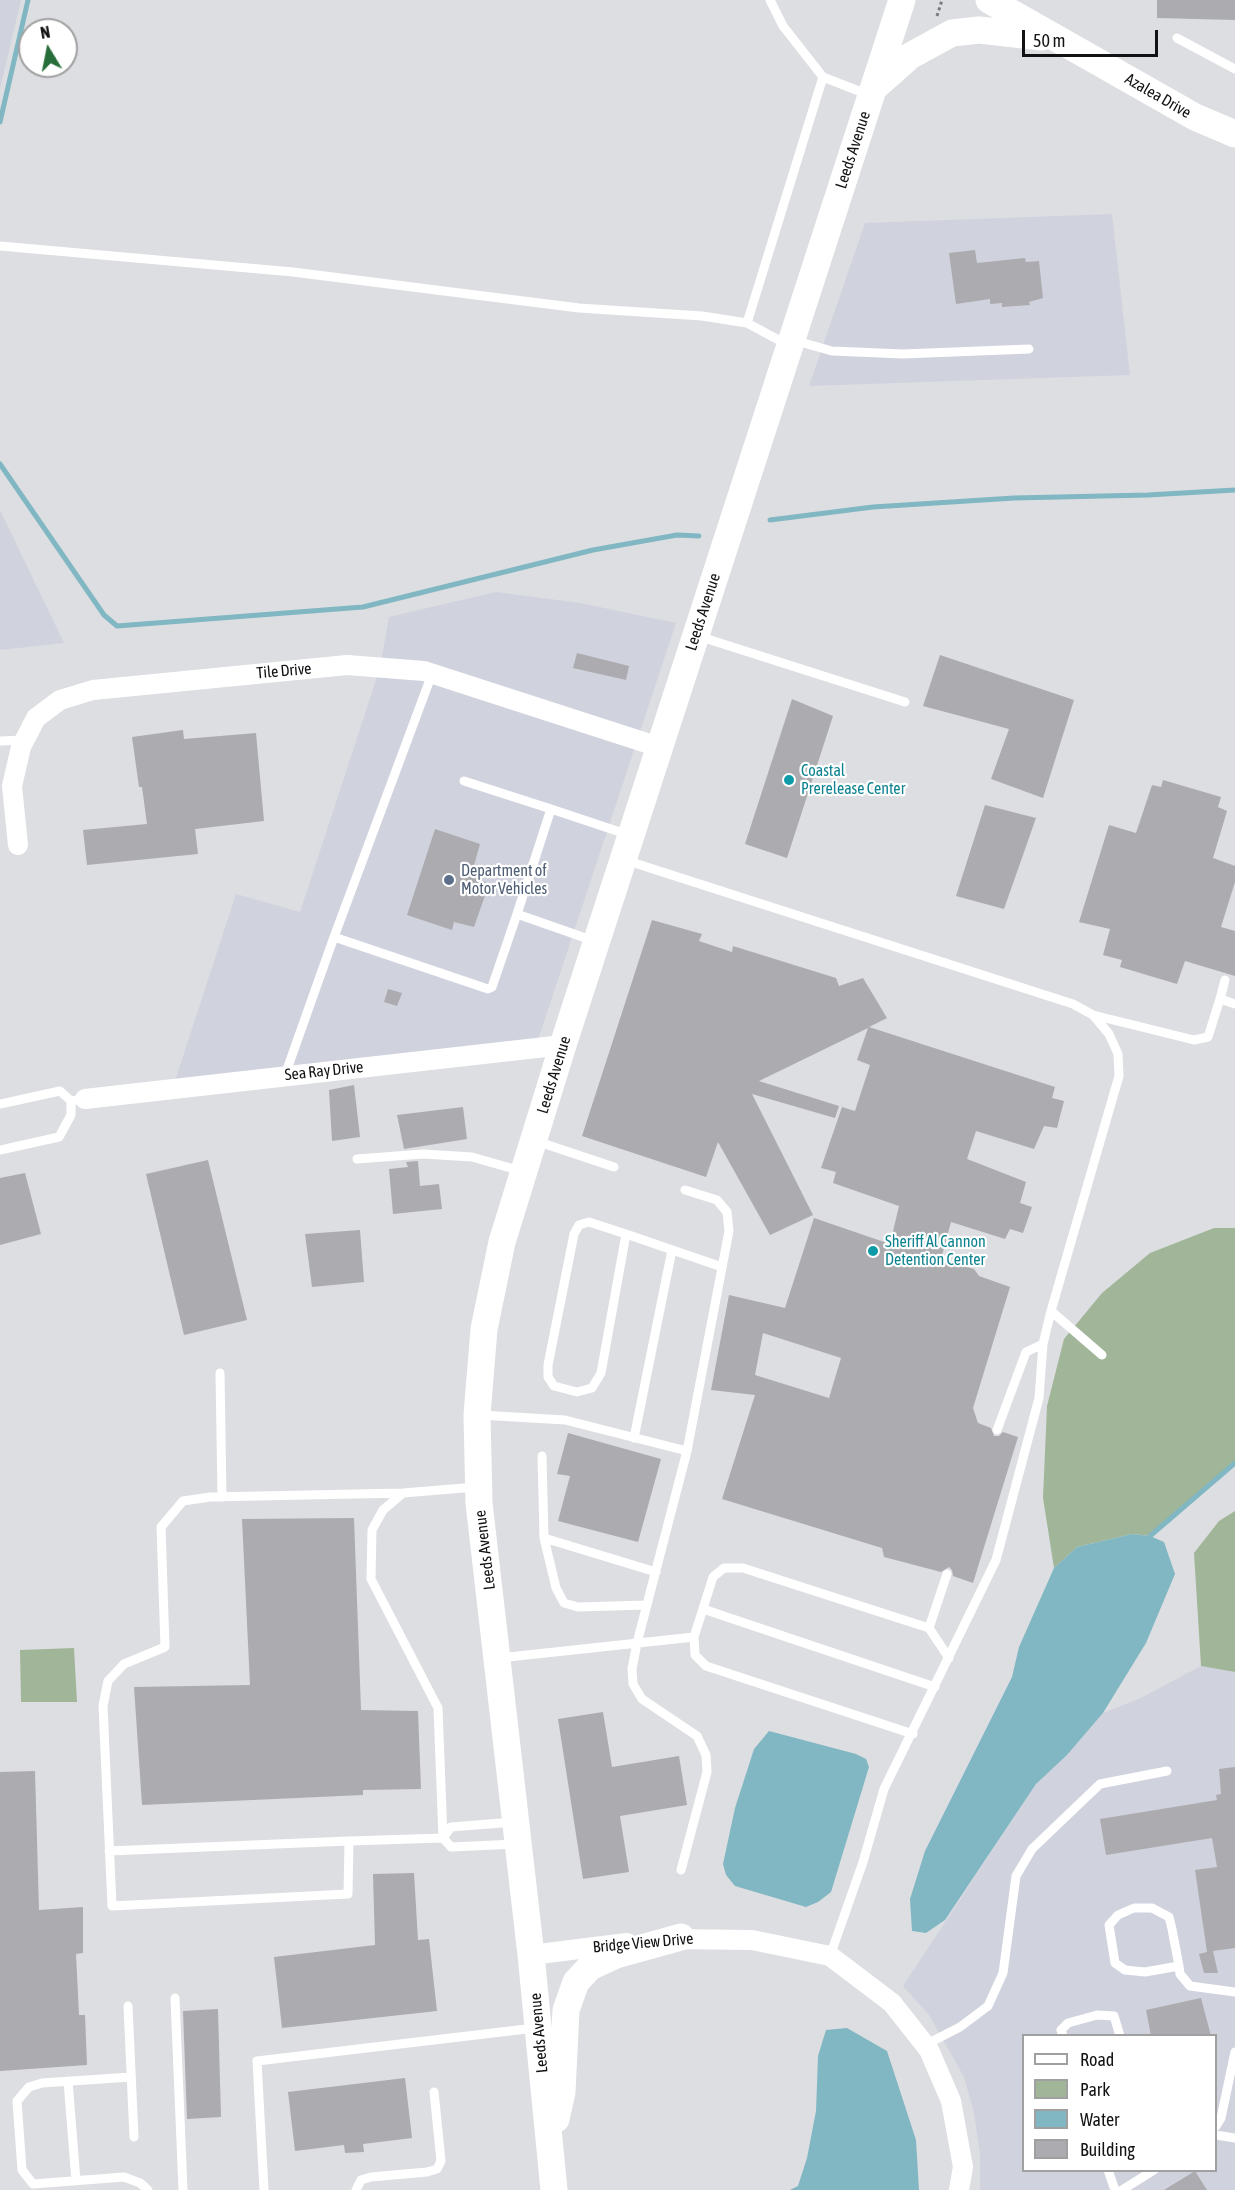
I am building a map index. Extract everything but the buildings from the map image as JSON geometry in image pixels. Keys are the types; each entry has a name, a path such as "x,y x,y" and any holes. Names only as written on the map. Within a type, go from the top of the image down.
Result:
{"street":[{"name":"Leeds Avenue","path":"554,2190 531,1955 478,1487 477,1414 484,1329 502,1242 533,1140 902,0"},
{"name":"Azalea Drive","path":"988,0 1195,117 1235,134"},
{"path":"872,93 910,56 952,33 979,30 1059,40"},
{"name":"Tile Drive","path":"18,845 7,801 25,740 36,718 60,700 93,690 347,665 432,674 659,747"},
{"name":"Sea Ray Drive","path":"78,1100 193,1089 236,1080 563,1045"},
{"path":"550,2149 562,2092 566,2010 576,1983 590,1967 616,1955 681,1937"},
{"name":"Bridge View Drive","path":"531,1955 681,1937 752,1940 830,1956 892,2003 925,2045 951,2101 963,2168 959,2190"}],"lane":[{"path":"770,0 783,26 823,77 872,93"},
{"path":"1177,38 1235,69"},
{"path":"747,324 823,77"},
{"path":"0,246 305,273 579,308 702,316 747,324 791,343 832,351 903,354 1029,349"},
{"path":"696,635 905,702"},
{"path":"285,1076 432,674"},
{"path":"0,741 25,740"},
{"path":"464,781 551,809 627,848 1073,1004 1093,1015 1194,1040 1208,1037 1225,980"},
{"path":"334,937 488,989 492,987 551,809"},
{"path":"517,914 596,942"},
{"path":"1220,999 1235,1004"},
{"path":"830,1956 863,1862 884,1789 913,1734 996,1560 1039,1398 1043,1344 1051,1311 1119,1076 1119,1054 1109,1034 1093,1015"},
{"path":"0,1104 60,1092 78,1100 59,1137 0,1150"},
{"path":"533,1140 614,1167"},
{"path":"357,1159 423,1154 472,1157 524,1172"},
{"path":"681,1870 707,1772 706,1755 697,1736 642,1699 633,1684 632,1669 687,1451 729,1231 727,1212 717,1200 685,1190"},
{"path":"626,1234 601,1373 592,1388 577,1392 554,1386 548,1377 548,1365 574,1234 579,1225 589,1222 626,1234 722,1267"},
{"path":"634,1438 672,1250"},
{"path":"1051,1311 1102,1355"},
{"path":"997,1431 1026,1352 1043,1344"},
{"path":"220,1373 222,1497"},
{"path":"477,1414 565,1420 687,1451"},
{"path":"542,1456 544,1538 556,1588 564,1603 578,1607 647,1605"},
{"path":"349,1842 348,1894 112,1906 103,1706 108,1681 124,1664 165,1647 161,1527 183,1501 222,1497 403,1492 478,1487"},
{"path":"403,1492 383,1510 372,1530 371,1579 438,1708 443,1838 451,1847 517,1833"},
{"path":"544,1538 656,1572"},
{"path":"913,1734 706,1666 695,1655 694,1637 712,1577 724,1568 743,1568 929,1628 949,1658"},
{"path":"929,1628 947,1574"},
{"path":"703,1609 935,1687"},
{"path":"497,1658 694,1637"},
{"path":"925,2045 960,2027 988,2006 1003,1973 1016,1876 1032,1850 1100,1784 1167,1772"},
{"path":"443,1838 451,1827 517,1833"},
{"path":"109,1851 443,1838"},
{"path":"1179,1966 1145,1972 1125,1970 1115,1963 1109,1925 1118,1915 1134,1908 1152,1908 1169,1917 1179,1966 1180,1974 1190,1986 1235,1992"},
{"path":"175,1998 183,2190"},
{"path":"128,2006 134,2137"},
{"path":"1062,2034 1061,2030 1068,2023 1097,2015 1114,2016 1119,2034"},
{"path":"264,2190 257,2061 538,2027"},
{"path":"1217,2123 1221,2118 1235,2052"},
{"path":"132,2077 68,2081 29,2087 17,2101 22,2170 33,2184 124,2177 140,2183 148,2190"},
{"path":"68,2081 76,2181"},
{"path":"356,2190 361,2180 371,2177 437,2169 441,2161 434,2092"},
{"path":"1217,2135 1235,2138"},
{"path":"1109,2172 1115,2190"},
{"path":"1122,2190 1151,2172"}],"path":[{"path":"935,24 942,0"}],"shaded area":[{"path":"0,0 21,0 0,89"},
{"path":"1112,214 1130,375 809,386 865,223"},
{"path":"0,510 64,643 0,650"},
{"path":"496,592 580,603 676,623 535,1049 172,1090 236,894 300,912 380,668 389,617"},
{"path":"1201,1666 1235,1672 1235,2190 980,2190 980,2154 974,2113 964,2077 929,2015 903,1986 1036,1784 1067,1755 1103,1713 1141,1698"}],"green space":[{"path":"1214,1228 1235,1228 1235,1463 1150,1536 1132,1534 1077,1547 1054,1568 1043,1498 1047,1406 1064,1339 1102,1293 1150,1253"},
{"path":"1235,1511 1235,1672 1201,1666 1194,1553 1219,1521"},
{"path":"74,1648 77,1702 21,1702 20,1650"}],"water":[{"path":"1132,1534 1150,1536 1164,1542 1175,1574 1146,1643 1103,1713 1067,1755 1036,1784 945,1920 926,1933 912,1931 910,1899 925,1851 1012,1677 1019,1647 1054,1568 1077,1547"},
{"path":"769,1731 856,1754 866,1759 869,1767 831,1892 818,1902 806,1907 735,1886 726,1875 723,1864 735,1808 754,1749"},
{"path":"847,2028 887,2051 916,2140 919,2190 790,2190 798,2186 807,2158 816,2111 818,2056 826,2030"}],"waterway":[{"path":"0,122 28,0"},
{"path":"0,464 104,615 117,626 363,607 593,550 677,535 699,536"},
{"path":"770,520 873,507 1014,498 1148,495 1235,490"},
{"path":"1150,1536 1235,1463"}],"place":[{"name":"Coastal Prerelease Center","path":"789,780"},
{"name":"Department of Motor Vehicles","path":"449,880"},
{"name":"Sheriff Al Cannon Detention Center","path":"873,1251"}]}
